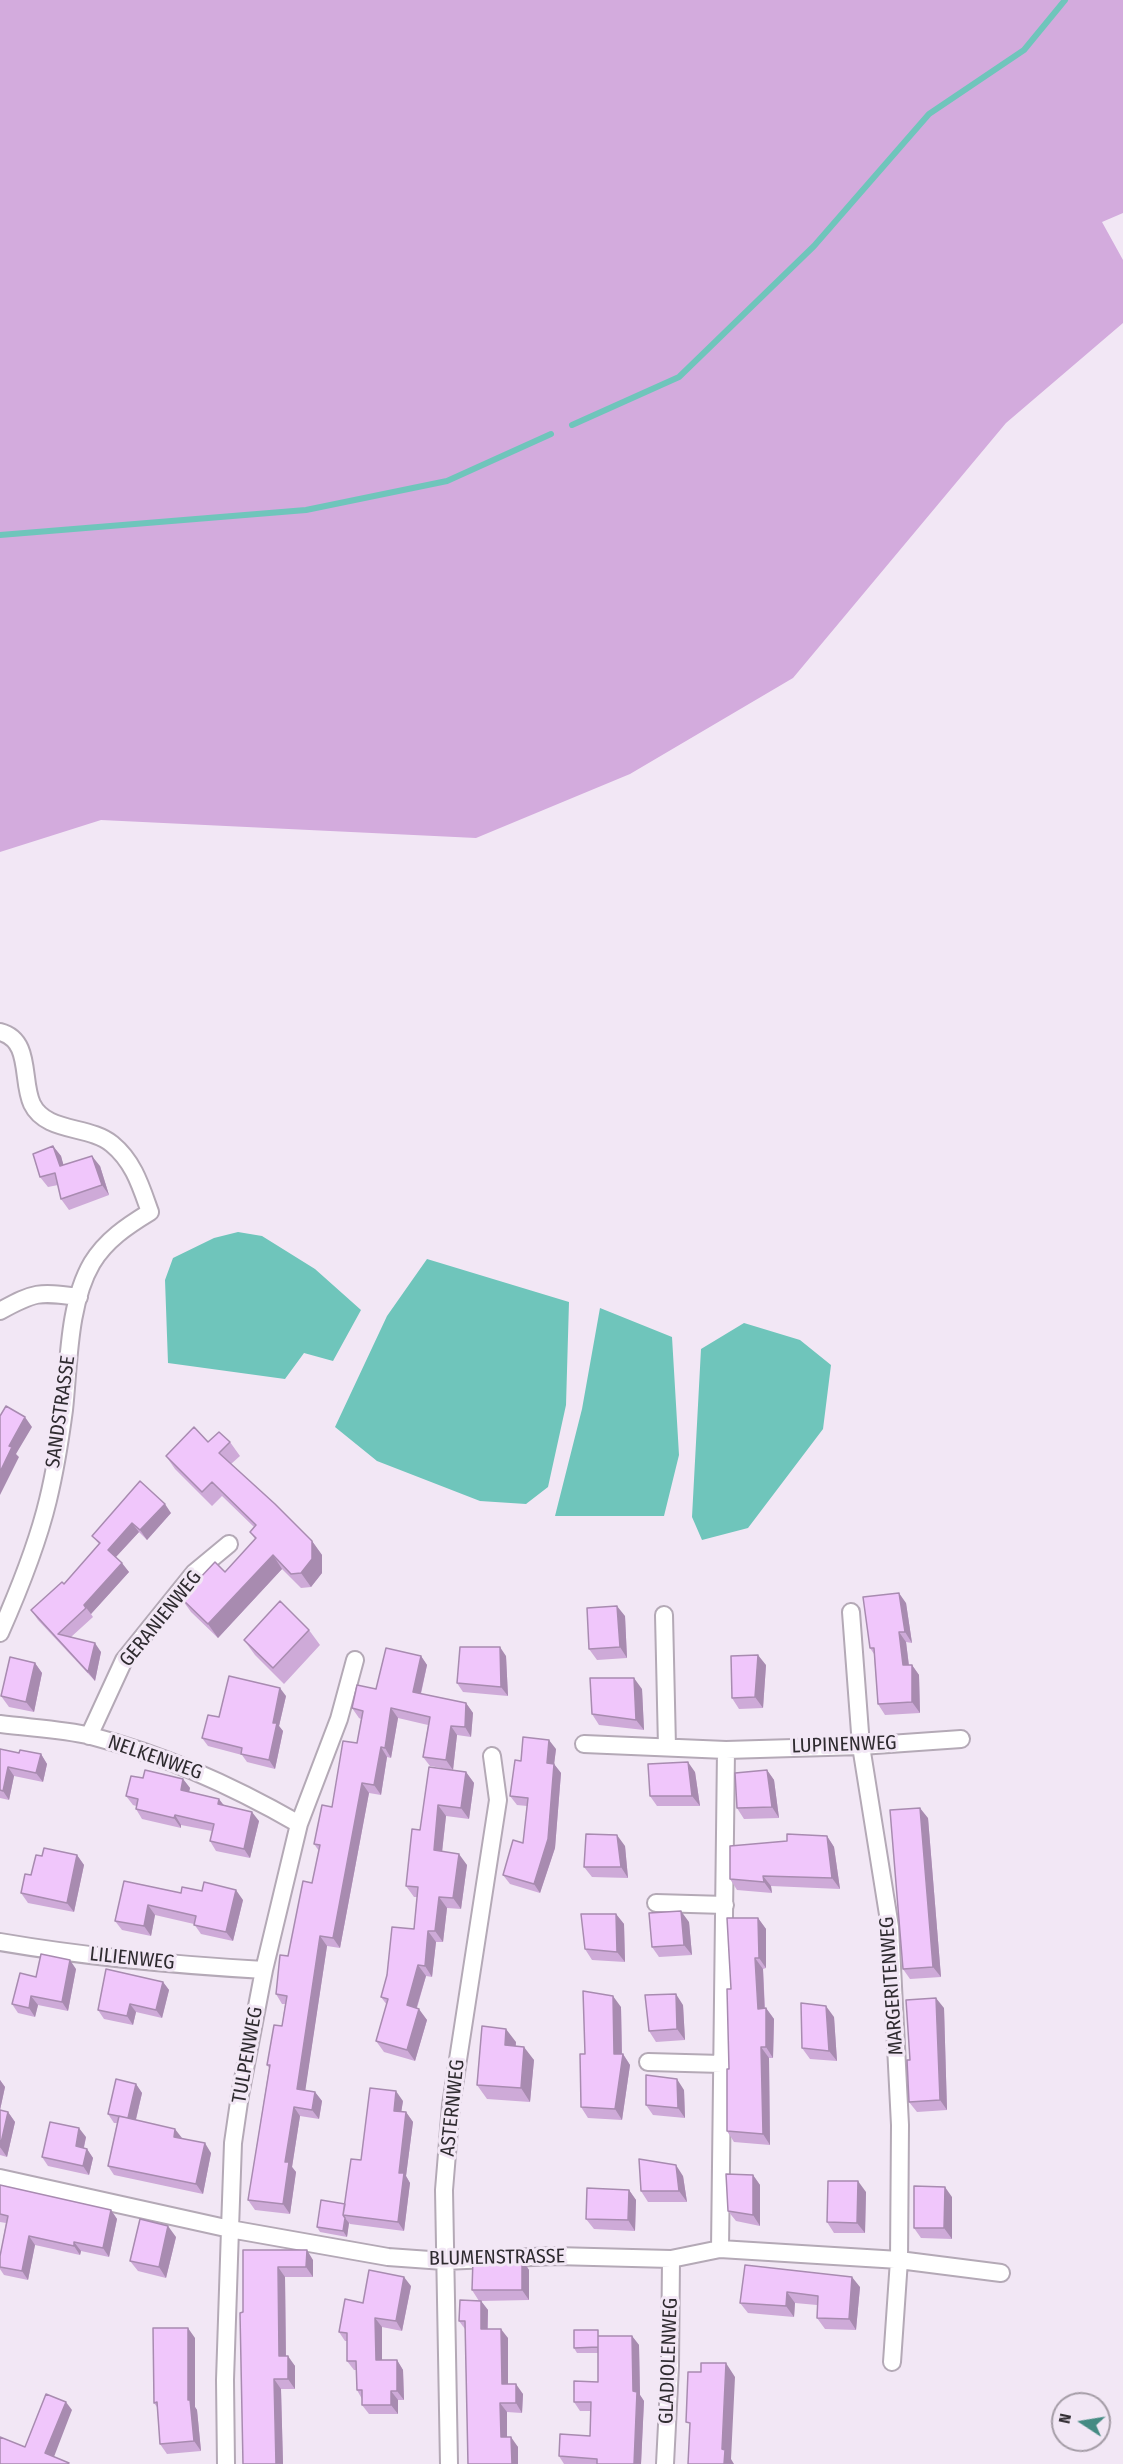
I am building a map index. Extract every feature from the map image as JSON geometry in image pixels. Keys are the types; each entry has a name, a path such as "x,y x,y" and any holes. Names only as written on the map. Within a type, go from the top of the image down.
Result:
{"street":[{"name":"SANDSTRASSE","path":"0,1032 16,1042 24,1060 31,1102 39,1114 50,1122 83,1131 111,1143 131,1163 150,1212 122,1229 106,1245 92,1264 80,1297 72,1326 63,1412 48,1501 25,1574 0,1633"},
{"path":"0,1311 26,1296 44,1292 80,1297"},
{"name":"GERANIENWEG","path":"89,1736 124,1660 194,1573 229,1544"},
{"name":"MARGERITENWEG","path":"851,1612 861,1746 890,1927 900,2125 899,2260 892,2362"},
{"path":"664,1615 667,1748"},
{"name":"TULPENWEG","path":"226,2464 225,2380 233,2143 264,1970 299,1824 339,1719 355,1660"},
{"name":"NELKENWEG","path":"0,1724 89,1736 142,1751 195,1770 247,1794 299,1824"},
{"name":"LUPINENWEG","path":"584,1744 726,1749 861,1746 961,1739"},
{"path":"720,2249 726,1749"},
{"name":"ASTERNWEG","path":"449,2464 444,2190 452,2105 498,1800 492,1756"},
{"path":"656,1903 725,1905"},
{"name":"LILIENWEG","path":"0,1942 94,1956 264,1970"},
{"path":"648,2062 722,2064"},
{"name":"BLUMENSTRASSE","path":"0,2178 230,2229 388,2258 444,2261 555,2256 671,2259 720,2249 899,2260 1000,2273"},
{"name":"GLADIOLENWEG","path":"665,2464 670,2366 671,2259"}],"shaded area":[{"path":"0,0 1123,0 1123,213 1102,222 1123,260 1123,323 1006,423 793,678 630,774 476,838 101,820 0,852"},
{"path":"238,1232 262,1236 315,1269 361,1310 333,1361 304,1353 285,1379 168,1363 165,1280 173,1258 214,1238"},
{"path":"427,1259 569,1302 566,1405 548,1487 526,1504 480,1501 377,1461 335,1427 387,1316"},
{"path":"600,1308 672,1337 679,1455 664,1516 555,1516 582,1409"},
{"path":"744,1323 800,1340 831,1365 823,1429 748,1528 702,1540 692,1517 701,1349"}],"building":[{"path":"53,1146 60,1166 92,1156 102,1185 61,1199 55,1173 40,1177 33,1154"},
{"path":"6,1406 25,1417 9,1446 12,1447 0,1472 0,1416"},
{"path":"194,1427 208,1442 219,1432 230,1442 219,1453 312,1541 312,1559 301,1573 291,1574 273,1555 208,1624 181,1598 215,1562 225,1572 256,1538 250,1532 256,1525 212,1482 202,1492 166,1456"},
{"path":"140,1481 165,1504 140,1530 132,1523 108,1550 122,1563 84,1605 86,1608 58,1634 95,1643 88,1672 31,1610 62,1582 64,1584 100,1543 92,1536"},
{"path":"899,1593 905,1632 899,1632 903,1665 912,1665 912,1702 878,1704 874,1648 870,1648 863,1597"},
{"path":"280,1601 309,1630 273,1668 244,1640"},
{"path":"617,1606 620,1647 589,1649 587,1608"},
{"path":"460,1647 500,1647 501,1687 457,1683"},
{"path":"386,1648 421,1656 413,1692 466,1703 465,1727 451,1726 446,1760 423,1757 430,1717 391,1708 385,1748 381,1747 374,1785 362,1783 333,1938 320,1936 297,2089 315,2092 312,2110 294,2107 285,2162 289,2162 283,2204 248,2200 270,2065 267,2065 274,2025 282,2026 287,1996 276,1994 280,1955 288,1956 303,1881 312,1883 320,1845 314,1844 322,1805 332,1807 343,1741 357,1743 363,1711 352,1708 357,1685 376,1689"},
{"path":"758,1655 755,1697 732,1698 731,1656"},
{"path":"10,1657 35,1663 26,1702 1,1696"},
{"path":"229,1676 280,1688 273,1723 277,1723 269,1760 241,1754 242,1748 202,1738 208,1715 219,1717"},
{"path":"590,1678 634,1678 636,1720 592,1714"},
{"path":"523,1737 549,1740 547,1763 554,1764 548,1839 534,1884 503,1875 513,1840 523,1843 528,1798 510,1796 515,1760 521,1761"},
{"path":"0,1749 41,1754 36,1773 8,1767 3,1791 0,1790"},
{"path":"688,1762 692,1796 650,1796 648,1764"},
{"path":"429,1767 466,1772 461,1808 438,1805 434,1850 459,1854 453,1898 439,1897 435,1931 428,1931 425,1966 418,1965 407,2005 419,2009 407,2050 376,2041 388,1999 381,1997 387,1975 392,1927 414,1929 418,1887 406,1886 412,1829 420,1830"},
{"path":"145,1770 183,1779 181,1790 219,1799 218,1804 252,1812 244,1849 210,1841 214,1824 136,1809 138,1799 126,1796 131,1776 143,1778"},
{"path":"767,1770 772,1807 737,1808 735,1773"},
{"path":"920,1808 933,1967 903,1969 890,1810"},
{"path":"586,1834 617,1835 621,1867 584,1867"},
{"path":"787,1834 827,1836 832,1878 763,1876 764,1882 730,1879 730,1846 787,1841"},
{"path":"44,1848 77,1855 67,1903 21,1893 25,1874 31,1875 36,1855 42,1856"},
{"path":"124,1881 181,1893 182,1887 202,1891 204,1882 236,1890 226,1932 194,1925 196,1916 148,1905 144,1926 115,1921"},
{"path":"681,1911 684,1945 652,1947 649,1913"},
{"path":"581,1914 616,1914 617,1952 585,1949"},
{"path":"727,1918 758,1918 759,1958 755,1958 758,2009 766,2008 766,2047 761,2047 763,2134 727,2131 727,2069 729,2069 727,1989 731,1989"},
{"path":"41,1954 70,1960 62,2002 31,1996 29,2008 12,2004 20,1973 36,1977"},
{"path":"106,1969 163,1982 156,2010 130,2004 127,2016 98,2010"},
{"path":"583,1991 613,1996 614,2054 623,2054 615,2109 581,2107 580,2054 585,2054"},
{"path":"676,1994 677,2029 649,2031 645,1995"},
{"path":"936,1998 940,2100 909,2102 907,2060 910,2060 906,2000"},
{"path":"801,2003 826,2006 829,2051 802,2048"},
{"path":"482,2026 506,2029 505,2045 524,2047 521,2088 477,2085"},
{"path":"646,2075 677,2079 678,2108 646,2105"},
{"path":"116,2079 136,2084 128,2118 108,2114"},
{"path":"370,2088 396,2091 394,2111 406,2112 399,2173 404,2173 398,2222 343,2215 351,2159 361,2160"},
{"path":"0,2110 8,2112 0,2147"},
{"path":"119,2116 175,2129 174,2137 205,2143 196,2184 108,2166"},
{"path":"50,2122 79,2128 76,2146 87,2149 83,2166 42,2157"},
{"path":"639,2159 676,2165 679,2191 641,2191"},
{"path":"726,2174 753,2175 753,2215 728,2211"},
{"path":"828,2181 858,2181 857,2223 827,2222"},
{"path":"0,2185 111,2210 103,2248 74,2242 74,2246 29,2236 22,2271 0,2267 8,2216 0,2214"},
{"path":"914,2186 945,2187 944,2228 914,2228"},
{"path":"587,2188 629,2190 628,2220 586,2219"},
{"path":"321,2200 345,2204 343,2231 317,2227"},
{"path":"140,2219 168,2226 159,2267 130,2261"},
{"path":"243,2250 307,2250 306,2267 278,2267 279,2356 288,2356 288,2379 274,2379 276,2464 243,2464 240,2313 243,2312"},
{"path":"473,2259 522,2259 522,2290 472,2290"},
{"path":"745,2265 852,2277 849,2319 817,2318 818,2296 787,2292 786,2306 740,2303"},
{"path":"369,2270 404,2277 396,2321 375,2318 376,2360 397,2360 397,2391 391,2391 391,2405 362,2405 362,2390 357,2390 356,2361 347,2361 347,2333 339,2332 345,2299 363,2303"},
{"path":"460,2300 481,2301 481,2329 501,2329 502,2384 516,2384 516,2403 500,2403 501,2437 511,2437 512,2464 468,2464 465,2321 459,2321"},
{"path":"153,2328 188,2328 188,2400 190,2400 194,2441 160,2444 157,2402 154,2403"},
{"path":"574,2330 598,2330 598,2347 574,2348"},
{"path":"598,2336 632,2336 633,2391 637,2392 634,2464 597,2464 597,2459 559,2456 560,2434 590,2436 591,2402 574,2402 574,2381 598,2382"},
{"path":"701,2363 726,2363 722,2449 725,2450 724,2464 688,2464 690,2423 686,2422 688,2372 701,2372"},
{"path":"46,2394 66,2402 45,2453 69,2463 0,2464 0,2437 25,2447"}],"waterway":[{"path":"572,425 679,377 814,246 929,114 1024,50 1065,0"},
{"path":"0,535 306,510 447,481 551,434"}]}
